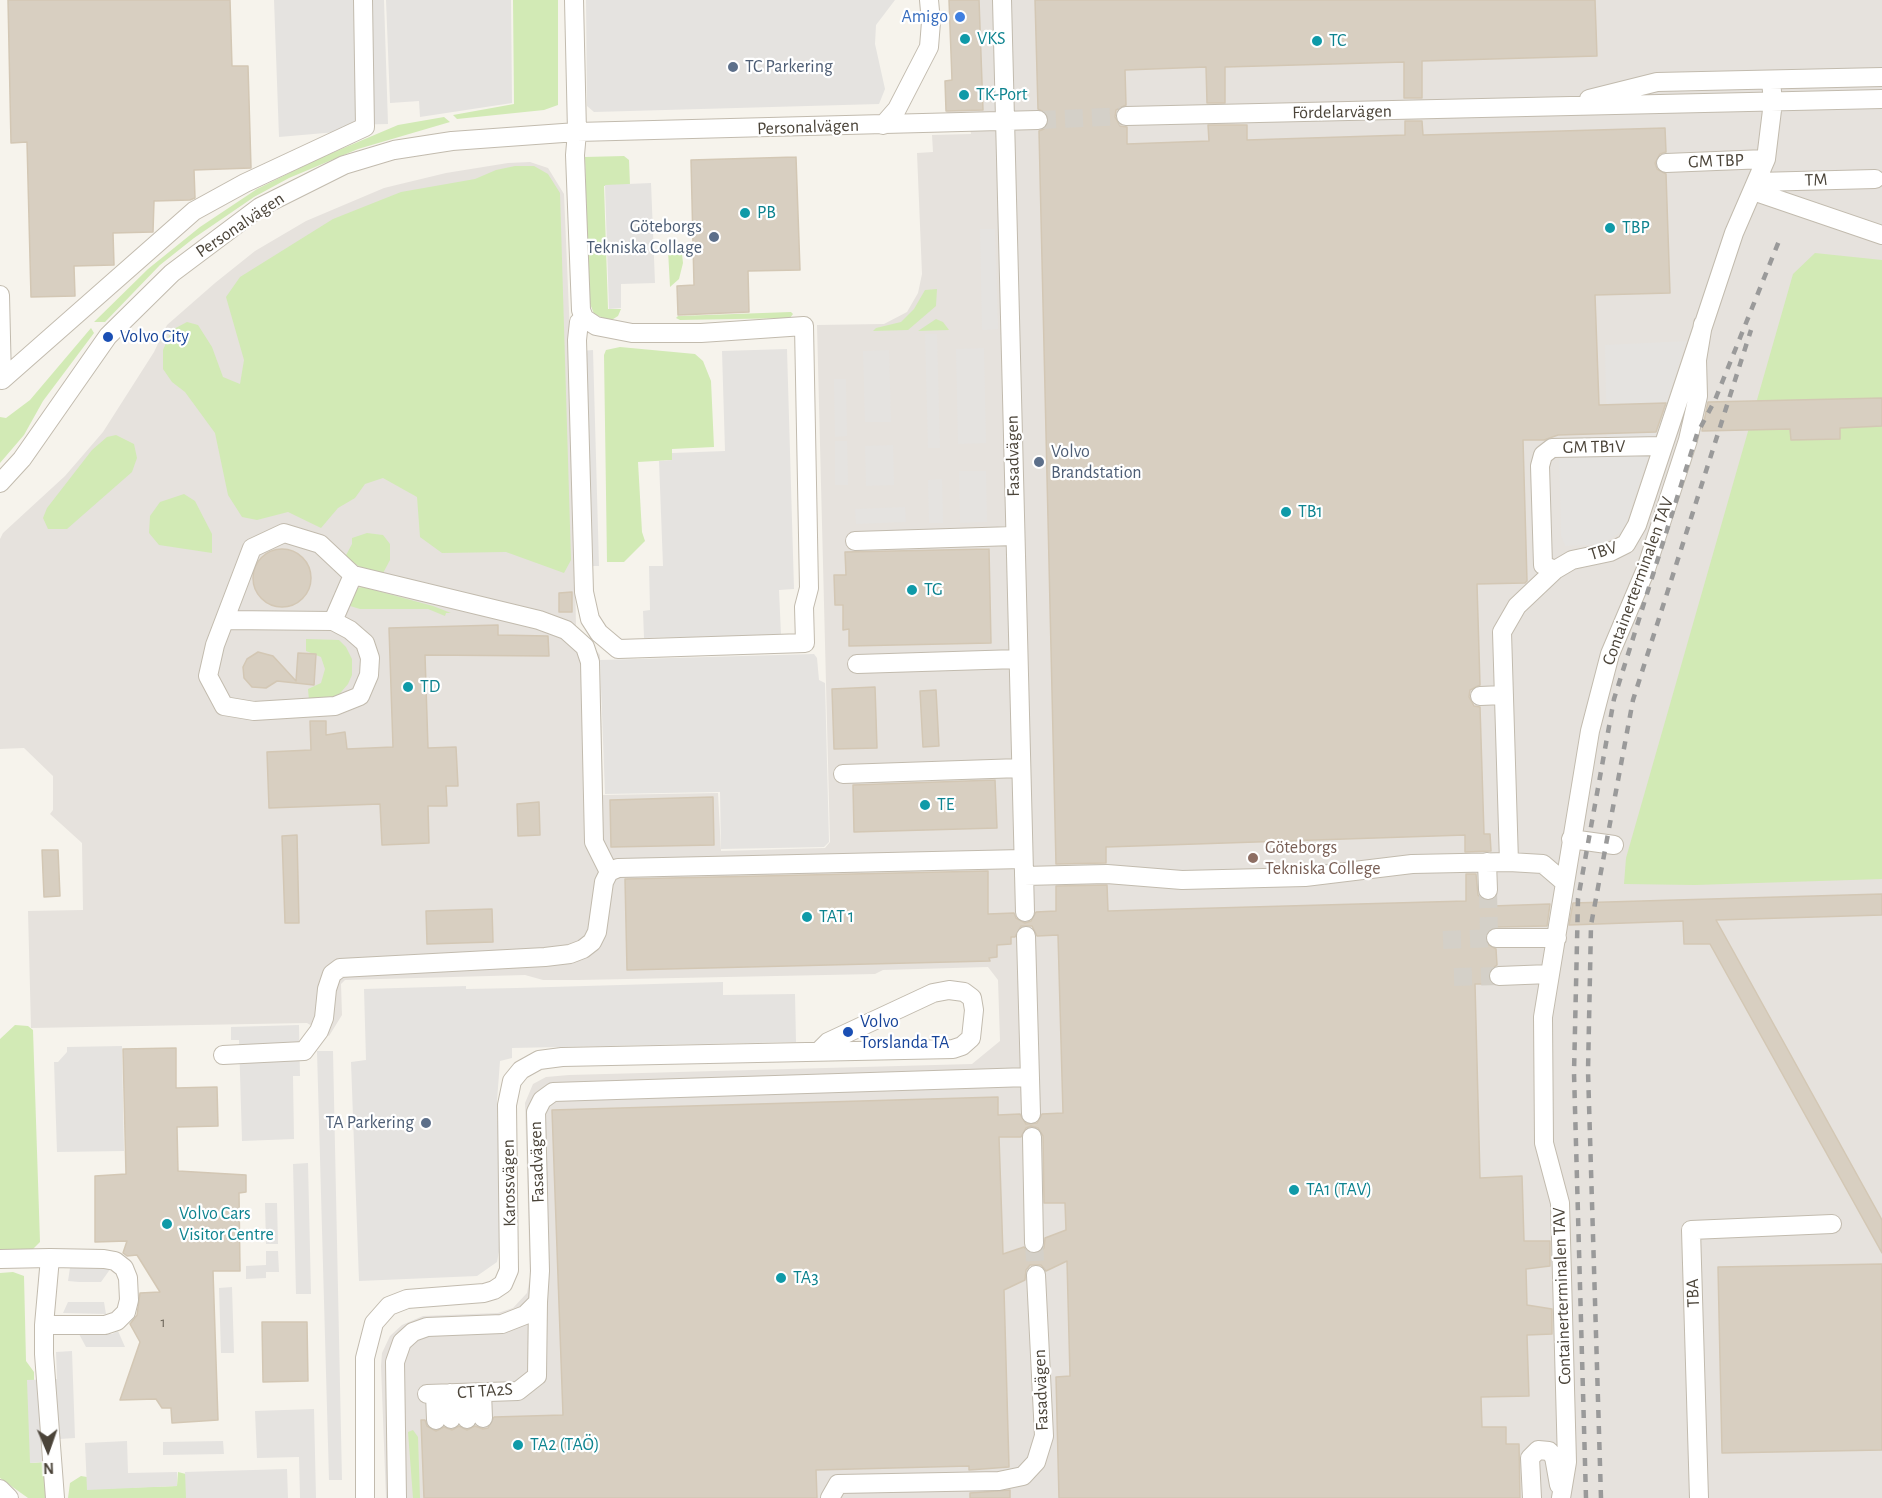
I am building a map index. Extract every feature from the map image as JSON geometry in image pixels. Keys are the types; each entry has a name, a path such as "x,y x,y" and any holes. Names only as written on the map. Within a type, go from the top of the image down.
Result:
{"street":[{"path":"0,295 2,380 195,211 245,183 365,127 363,0"},
{"path":"574,0 577,132 575,154 581,310 584,318 596,326 632,333 701,333 804,326 809,588 804,608 805,643 618,649 599,633 590,619 584,592 577,340 579,322 584,318"},
{"path":"883,124 897,109 929,47 932,22 929,0"},
{"name":"Fasadvägen","path":"1002,0 1025,912"},
{"name":"Fördelarvägen","path":"1558,107 1657,82 1882,78"},
{"name":"TBV","path":"1509,862 1502,632 1517,606 1555,570 1572,560 1610,552 1626,544 1637,525 1734,233 1766,159 1773,102 1771,81"},
{"name":"Fördelarvägen","path":"1126,116 1882,99"},
{"name":"Personalvägen","path":"0,483 22,459 108,336 172,273 260,207 344,165 394,150 453,141 577,132 1038,120"},
{"name":"GM TBP","path":"1666,163 1766,159"},
{"name":"TM","path":"1755,186 1875,178"},
{"path":"1755,186 1882,235"},
{"name":"Containerterminalen TAV","path":"1561,1497 1568,1462 1560,1203 1544,1143 1544,1017 1590,731 1610,654 1646,569 1688,440 1698,396 1696,360 1703,324"},
{"name":"GM TB1V","path":"1555,570 1543,565 1537,530 1537,502 1543,455 1552,448 1663,446"},
{"path":"225,620 333,621 350,630 364,643 370,658 369,675 360,696 335,706 254,711 224,706 208,676 225,620 252,548 284,533 320,544 353,575 539,620 566,630 578,638 590,662 594,842 609,872"},
{"path":"855,542 1014,536"},
{"path":"333,621 353,575"},
{"path":"857,664 1018,659"},
{"path":"1480,696 1504,695"},
{"path":"843,774 1021,768"},
{"path":"1571,838 1614,845"},
{"path":"1487,862 1488,890"},
{"path":"609,872 631,868 1024,868 1182,880 1294,877 1412,864 1509,862 1543,864 1564,882"},
{"path":"223,1055 304,1051 319,1031 332,974 340,968 544,957 570,954 583,949 592,942 597,932 604,882 609,872"},
{"path":"1026,936 1031,1114"},
{"path":"1496,938 1557,938"},
{"path":"1499,976 1550,974"},
{"name":"Karossvägen","path":"365,1498 365,1358 374,1323 389,1306 407,1299 484,1293 494,1290 503,1284 509,1270 507,1105 512,1081 521,1070 539,1060 562,1057 953,1049 963,1046 971,1038 974,1010 972,998 963,992 949,990 933,993 828,1042 820,1050"},
{"name":"Fasadvägen","path":"538,1302 540,1271 536,1112 542,1100 553,1092 1029,1077"},
{"path":"1032,1137 1034,1243"},
{"name":"TBA","path":"1699,1498 1691,1230 1832,1224"},
{"path":"50,1258 44,1325 56,1498"},
{"path":"0,1260 50,1258 115,1261 124,1268 128,1278 129,1300 126,1312 117,1321 105,1325 44,1325"},
{"name":"Fasadvägen","path":"830,1498 838,1484 890,1491 999,1481 1023,1476 1036,1462 1044,1436 1036,1275"},
{"path":"398,1498 395,1362 402,1342 413,1332 427,1327 502,1324 525,1315 538,1302"},
{"name":"CT TA2S","path":"452,1393 518,1391 537,1376 538,1302"},
{"path":"452,1393 459,1419 452,1393"},
{"path":"1532,1498 1530,1458 1538,1450 1548,1451 1554,1457 1561,1497"},
{"path":"0,1489 9,1498"}],"shaded area":[{"path":"274,0 384,0 388,124 348,125 348,131 279,137"},
{"path":"386,0 511,0 512,103 420,117 419,101 390,103"},
{"name":"TC Parkering","path":"586,0 895,0 876,25 875,44 885,89 879,104 594,112 587,106"},
{"path":"949,0 1882,0 1882,1498 386,1498 381,1366 382,1353 390,1336 402,1325 423,1316 498,1313 513,1308 527,1293 530,1277 525,1103 533,1084 546,1077 569,1075 972,1064 1000,1041 998,980 988,967 883,970 875,974 578,980 543,980 525,975 345,980 341,984 342,1015 329,1036 307,1023 31,1028 28,911 83,910 82,843 50,814 53,810 53,776 24,748 0,749 0,539 3,533 65,476 103,432 154,352 167,325 215,283 255,251 306,221 384,188 446,173 508,163 530,162 548,168 564,194 571,358 576,627 600,655 603,795 718,793 721,851 825,848 830,842 817,325 884,324 907,312 918,293 922,274 917,153 933,152 932,135 971,134 970,124 947,125 945,81 952,80"},
{"path":"651,183 655,283 621,284 621,308 609,309 605,185"},
{"path":"980,229 995,229 998,329 982,330"},
{"path":"925,334 937,334 940,448 928,448"},
{"path":"1687,341 1624,530 1602,544 1565,546 1561,536 1559,447 1607,445 1605,345"},
{"path":"984,348 986,443 958,444 956,349"},
{"path":"787,349 794,589 779,590 781,635 644,638 643,611 650,610 649,566 663,566 659,461 672,460 672,453 725,451 722,351"},
{"path":"593,350 599,566 587,566 581,351"},
{"path":"889,350 891,422 865,422 863,351"},
{"path":"834,379 846,379 847,436 835,437"},
{"path":"835,441 847,441 848,485 835,485"},
{"path":"893,445 894,485 866,486 865,446"},
{"path":"959,471 986,471 987,522 960,523"},
{"path":"942,479 943,523 929,523 928,480"},
{"path":"905,507 906,522 856,524 855,509"},
{"path":"814,654 817,658 819,680 825,683 829,842 824,847 721,849 720,792 605,794 600,660"},
{"name":"TA Parkering","path":"723,982 723,995 795,994 796,1042 512,1048 512,1058 500,1061 497,1101 502,1236 497,1262 477,1276 359,1281 351,1062 366,1060 364,989 466,986 466,989"},
{"path":"299,1025 300,1076 293,1076 294,1139 242,1141 239,1040 231,1040 231,1027"},
{"path":"122,1046 124,1151 57,1152 54,1062 58,1062 67,1052 67,1047"},
{"path":"317,1051 333,1051 342,1480 329,1480"},
{"path":"308,1163 311,1294 296,1294 293,1164"},
{"path":"265,1203 277,1203 278,1244 266,1244"},
{"path":"266,1251 278,1251 279,1272 266,1272 266,1278 246,1279 246,1266 266,1265"},
{"path":"70,1268 111,1268 101,1282 79,1282 68,1281"},
{"path":"232,1287 234,1353 221,1353 219,1288"},
{"path":"68,1302 104,1302 106,1314 63,1313"},
{"path":"118,1331 125,1347 86,1347 79,1334 112,1334"},
{"path":"72,1351 75,1438 44,1440 44,1462 30,1463 27,1380 57,1379 56,1352"},
{"path":"314,1409 316,1498 300,1498 299,1457 257,1458 255,1411"},
{"path":"127,1441 128,1473 177,1472 177,1486 87,1490 85,1443"},
{"path":"223,1441 224,1454 163,1455 163,1442"},
{"path":"287,1469 288,1498 186,1498 185,1472"}],"green space":[{"path":"513,0 558,0 558,105 544,110 457,119 453,115 514,104"},
{"path":"444,117 450,122 358,149 289,178 254,197 194,238 160,265 105,322 94,322 148,269 200,227 257,189 320,158 398,125"},
{"path":"624,156 629,160 630,185 604,186 608,309 621,309 618,316 610,321 594,314 589,301 585,157"},
{"path":"515,166 534,166 548,174 560,193 571,560 564,573 506,552 442,553 420,537 417,497 383,478 365,484 355,498 338,508 321,528 288,512 257,520 242,517 228,495 215,433 185,392 172,382 163,369 163,350 172,330 187,322 198,325 212,347 223,377 240,384 244,360 226,297 240,277 333,219 401,192 475,179 496,170"},
{"path":"671,244 681,245 683,263 679,279 670,287 668,250"},
{"path":"1815,253 1882,260 1882,879 1695,885 1624,884 1626,858 1793,274"},
{"path":"937,289 936,306 908,330 873,331 876,328 901,322 914,309 925,290"},
{"path":"791,312 793,314 790,318 680,320 676,318 678,316"},
{"path":"936,319 943,322 949,330 918,331"},
{"path":"91,328 94,333 43,401 24,435 0,463 0,417 6,418 30,400"},
{"path":"620,347 695,354 703,361 711,381 714,447 672,449 672,460 638,462 642,532 645,541 624,562 607,562 604,355 606,350"},
{"path":"116,435 134,444 137,458 132,472 67,529 48,529 43,518 47,508 92,450 107,437"},
{"path":"184,494 195,501 212,534 212,553 159,545 149,533 150,516 160,502"},
{"path":"367,533 383,535 390,544 390,560 382,575 375,577 345,557 352,544 352,538"},
{"path":"363,587 451,613 446,613 445,616 428,609 360,609 350,606 347,603 351,589"},
{"path":"306,639 339,640 346,647 352,659 352,675 348,684 336,698 309,700 308,689 321,683 325,669 321,657 306,651"},
{"path":"15,1025 28,1026 33,1030 40,1242 32,1250 0,1253 0,1039"},
{"path":"13,1272 24,1276 26,1361 34,1372 34,1380 28,1380 31,1463 44,1462 49,1498 28,1498 0,1478 0,1273"},
{"path":"413,1430 418,1437 420,1498 413,1498 408,1432"},
{"path":"178,1472 186,1474 187,1498 68,1498 70,1483 81,1476 87,1477 88,1489 177,1486"}],"building":[{"path":"8,0 230,0 232,66 248,66 251,168 194,170 195,198 154,201 153,232 113,233 114,265 74,266 75,296 31,297 27,142 11,143"},
{"name":"VKS","path":"949,0 979,0 983,110 946,111 945,81 952,80"},
{"name":"TB1","path":"1035,0 1595,0 1597,56 1422,61 1422,98 1404,98 1404,62 1225,67 1225,103 1207,103 1206,67 1125,70 1126,105 1116,110 1115,117 1120,126 1127,127 1127,144 1209,141 1208,125 1247,125 1247,140 1405,135 1405,121 1422,121 1423,135 1665,128 1666,152 1660,154 1655,163 1657,169 1666,174 1670,293 1595,295 1599,405 1666,403 1656,432 1558,435 1544,440 1523,440 1527,581 1525,583 1477,584 1480,685 1470,690 1469,697 1474,706 1480,707 1484,834 1490,834 1491,851 1465,852 1465,835 1106,847 1106,863 1056,864 1039,131 1044,129 1049,120 1047,114 1038,109"},
{"name":"PB","path":"796,157 800,270 748,271 749,312 678,315 677,286 694,285 691,160"},
{"path":"1882,398 1882,426 1840,428 1840,439 1791,440 1790,429 1702,431 1708,402"},
{"path":"282,549 298,554 306,562 311,578 306,594 298,602 282,607 266,602 258,594 253,578 258,562 266,554"},
{"name":"TG","path":"989,549 991,643 849,646 849,629 843,630 843,605 835,605 834,575 846,575 845,552"},
{"path":"572,592 572,612 559,612 559,593"},
{"name":"TD","path":"498,625 498,635 548,636 549,656 425,655 428,748 456,747 458,786 446,786 447,806 428,806 429,843 382,845 380,804 269,808 267,752 311,750 310,721 326,721 326,735 345,732 347,749 393,747 389,628"},
{"path":"258,652 273,656 296,681 298,653 316,654 314,685 277,681 266,688 252,687 244,678 243,667 247,659"},
{"path":"875,687 877,748 834,749 832,689"},
{"path":"936,690 939,746 923,747 920,691"},
{"name":"TE","path":"995,780 997,828 854,832 853,785"},
{"path":"713,797 714,845 611,847 610,800"},
{"path":"539,802 540,835 518,836 517,804"},
{"path":"297,835 299,923 285,923 282,836"},
{"path":"42,850 58,850 60,896 44,897"},
{"path":"988,871 988,914 1014,913 1016,918 1025,923 1031,921 1036,912 1056,911 1056,886 1107,885 1108,911 1466,901 1466,874 1476,874 1478,895 1483,900 1492,900 1492,906 1550,904 1547,926 1496,927 1487,932 1486,943 1496,949 1497,965 1489,971 1488,977 1492,984 1475,984 1480,1178 1522,1176 1524,1241 1550,1241 1550,1266 1526,1269 1527,1305 1552,1309 1552,1334 1527,1335 1529,1396 1481,1397 1482,1427 1506,1427 1506,1444 1519,1444 1520,1498 1059,1498 1056,1377 1070,1376 1067,1261 1046,1271 1041,1265 1030,1265 1026,1270 1025,1280 1004,1290 1009,1467 969,1470 969,1466 816,1470 817,1498 424,1498 421,1420 425,1420 427,1426 436,1431 444,1427 452,1430 459,1426 467,1430 475,1426 488,1428 494,1417 563,1415 552,1110 998,1097 998,1115 1020,1114 1026,1124 1037,1123 1042,1114 1063,1113 1058,935 1037,936 1032,926 1021,926 1015,937 1011,937 1011,944 997,945 997,957 989,958 990,961 627,970 625,879","holes":["1031,1126 1038,1128 1043,1136 1044,1203 1065,1203 1066,1230 1045,1238 1044,1248 1039,1253 1029,1253 1024,1247 1003,1254 999,1137 1021,1137 1026,1128"]},
{"path":"1882,894 1882,915 1716,920 1882,1220 1882,1253 1710,944 1684,944 1683,921 1569,925 1573,903"},
{"path":"492,909 493,942 427,944 426,911"},
{"name":"Volvo Cars Visitor Centre","path":"176,1048 176,1088 217,1087 218,1126 177,1127 178,1171 246,1175 246,1192 239,1193 240,1271 213,1271 218,1420 172,1423 171,1408 162,1408 156,1399 120,1400 140,1342 130,1324 137,1315 140,1293 160,1292 137,1255 127,1256 123,1253 127,1241 95,1242 95,1176 126,1174 123,1049"},
{"path":"1882,1264 1882,1450 1722,1453 1718,1267"},
{"path":"262,1322 307,1322 308,1381 263,1382"},
{"path":"1010,1490 1010,1498 970,1498 970,1493"}],"tunnel":[{"path":"1038,120 1126,116"},
{"path":"1488,890 1489,934"},
{"path":"1443,940 1496,938"},
{"path":"1454,977 1499,976"},
{"path":"1034,1243 1036,1275"}],"railway":[{"path":"1586,1498 1574,1073 1578,899 1614,699 1697,434 1715,400 1781,236"},
{"path":"1601,1498 1588,1071 1591,925 1633,700 1751,330"}],"place":[{"name":"Amigo","path":"960,17"},
{"name":"VKS","path":"965,39"},
{"name":"TC","path":"1317,41"},
{"name":"TC Parkering","path":"733,67"},
{"name":"TK-Port","path":"964,95"},
{"name":"PB","path":"745,213"},
{"name":"TBP","path":"1610,228"},
{"name":"Göteborgs Tekniska Collage","path":"714,237"},
{"name":"Volvo City","path":"108,337"},
{"name":"Volvo Brandstation","path":"1039,462"},
{"name":"TB1","path":"1286,512"},
{"name":"TG","path":"912,590"},
{"name":"TD","path":"408,687"},
{"name":"TE","path":"925,805"},
{"name":"Göteborgs Tekniska College","path":"1253,858"},
{"name":"TAT 1","path":"807,917"},
{"name":"Volvo Torslanda TA","path":"848,1032"},
{"name":"TA Parkering","path":"426,1123"},
{"name":"TA1 (TAV)","path":"1294,1190"},
{"name":"Volvo Cars Visitor Centre","path":"167,1224"},
{"name":"TA3","path":"781,1278"},
{"name":"TA2 (TAÖ)","path":"518,1445"}]}
